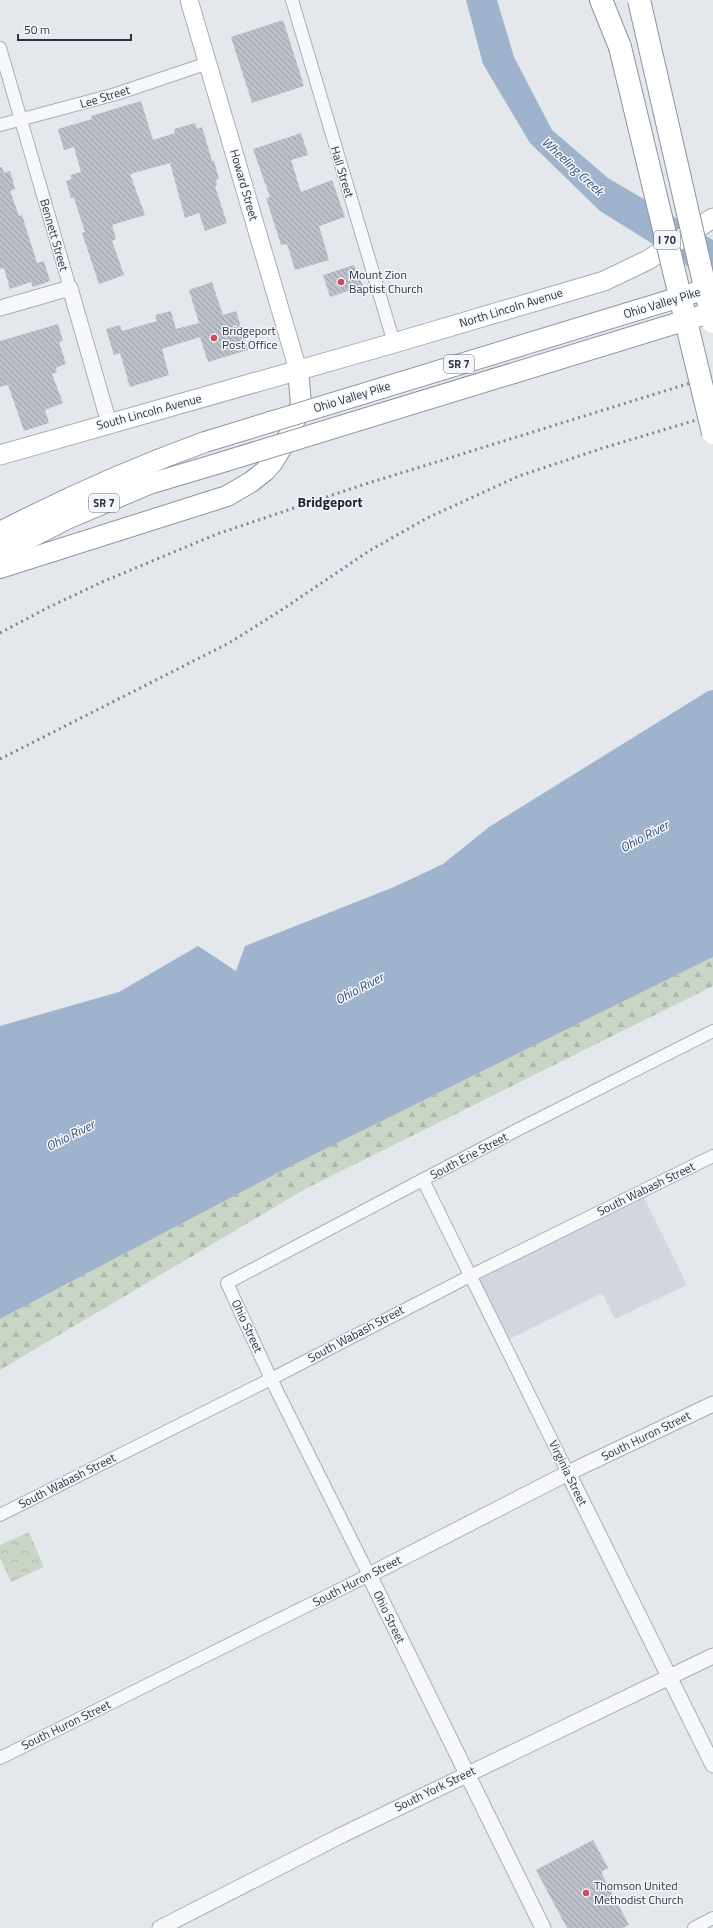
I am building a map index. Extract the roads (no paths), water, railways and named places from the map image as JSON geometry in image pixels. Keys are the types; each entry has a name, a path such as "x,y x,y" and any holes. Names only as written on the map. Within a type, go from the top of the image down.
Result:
{"highway":[{"path":"601,0 620,47"},
{"name":"I 70","path":"613,0 620,47 713,433"},
{"name":"I 70","path":"639,0 713,322"},
{"name":"Ohio Valley Pike","path":"0,532 62,500 143,465 205,442 713,287"},
{"name":"Ohio Valley Pike","path":"0,553 67,519 149,484 713,312"},
{"path":"0,568 227,496 251,482 273,462 289,435 300,404 298,370"}],"main road":[{"name":"Howard Street","path":"189,0 298,370"},
{"name":"North Lincoln Avenue","path":"298,370 604,281 633,268 713,218"},
{"name":"South Lincoln Avenue","path":"0,454 298,370"}],"street":[{"name":"Hall Street","path":"292,0 394,343"},
{"name":"Bennett Street","path":"0,48 109,423"},
{"name":"Lee Street","path":"0,125 116,94 208,63"},
{"path":"0,308 70,288"},
{"name":"South Erie Street","path":"227,1283 519,1129 713,1031"},
{"name":"South Wabash Street","path":"0,1515 271,1379 470,1276 713,1156"},
{"name":"Virginia Street","path":"423,1180 713,1765"},
{"name":"Ohio Street","path":"227,1283 271,1379 543,1928"},
{"name":"South Huron Street","path":"0,1758 369,1576 568,1473 713,1404"},
{"name":"South York Street","path":"160,1928 466,1774 670,1678 713,1656"},
{"path":"694,1928 713,1918"}],"water":[{"name":"Wheeling Creek","path":"466,0 497,0 514,57 552,130 608,178 713,240 713,294 685,264 600,211 530,143 483,64"},
{"name":"Ohio River","path":"713,690 713,957 293,1165 0,1319 0,1026 119,992 198,946 236,971 245,946 394,887 443,864 489,827 708,691"}],"railway":[{"path":"0,633 47,608 102,582 217,534 359,486 713,376"},
{"path":"0,759 229,643 280,611 369,551 427,518 519,476 603,448 713,415"}],"place":[{"name":"Mount Zion Baptist Church","path":"341,282"},
{"name":"Bridgeport Post Office","path":"214,338"},
{"name":"Thomson United Methodist Church","path":"586,1893"}],"district":[{"name":"Bridgeport","path":"330,502"}]}
